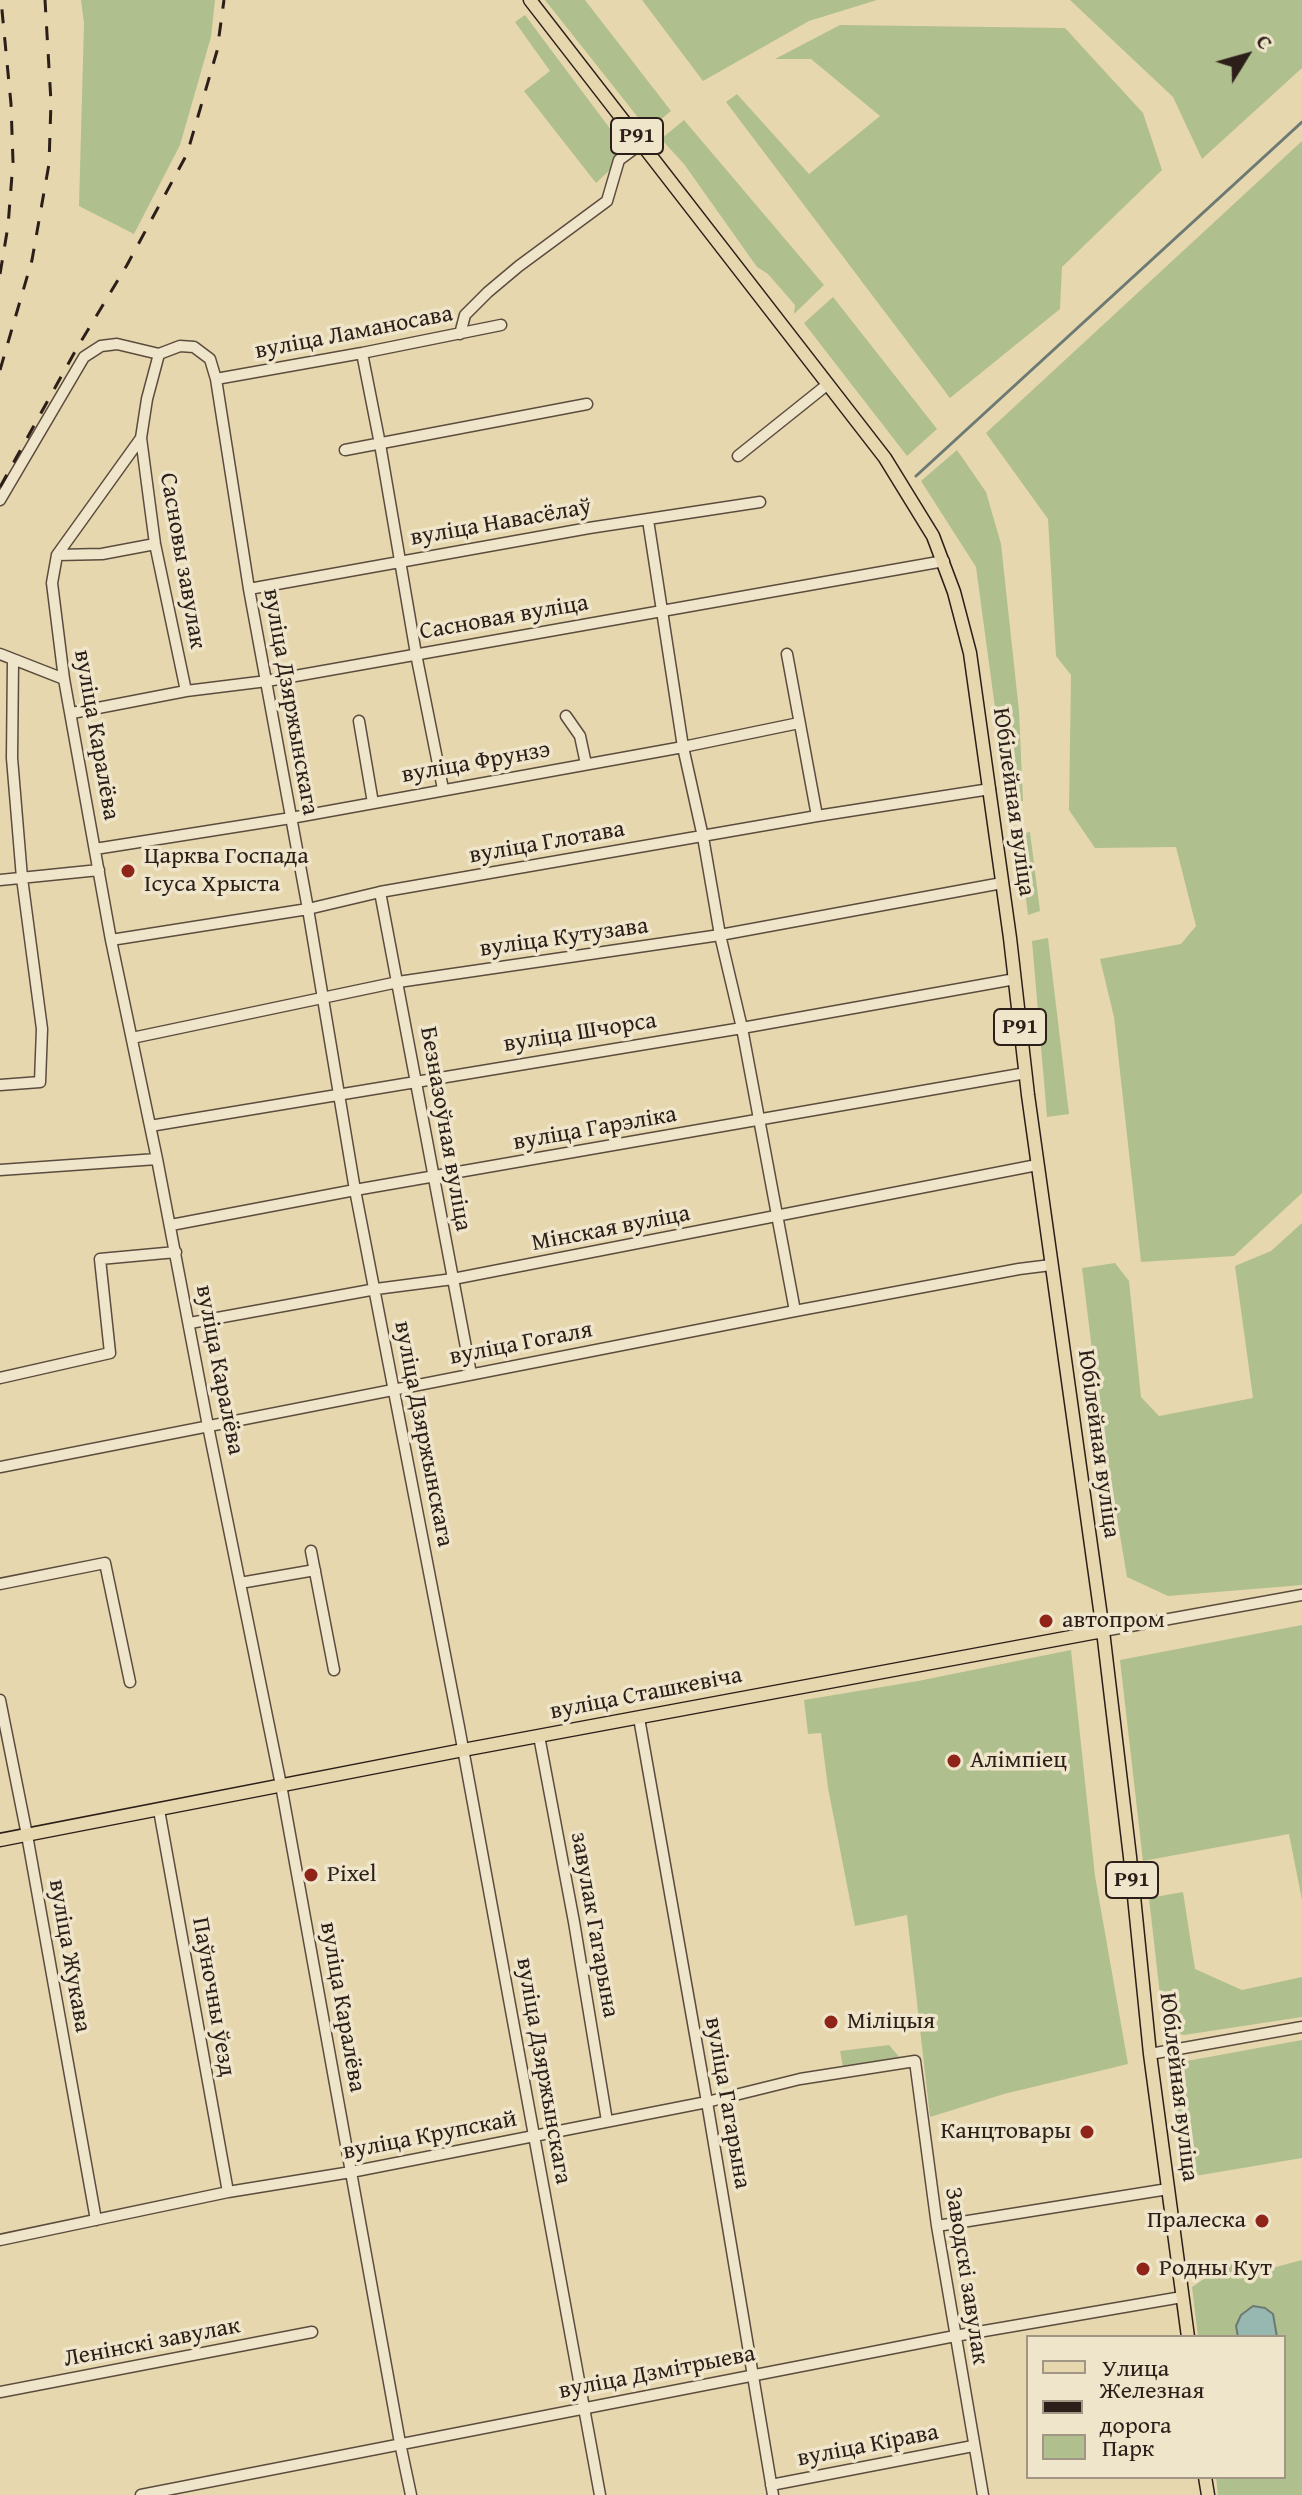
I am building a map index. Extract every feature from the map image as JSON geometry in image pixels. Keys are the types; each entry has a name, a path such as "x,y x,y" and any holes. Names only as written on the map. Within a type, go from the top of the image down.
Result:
{"main road":[{"name":"Р91","path":"530,0 899,480 933,536 944,561"},
{"name":"Юбілейная вуліца","path":"944,561 970,653 990,789 1037,1165 1103,1631 1150,2054 1188,2335"},
{"name":"вуліца Сташкевіча","path":"0,1840 1103,1631"}],"street":[{"path":"460,334 465,315 488,292 607,201 619,160 642,143"},
{"name":"вуліца Ламаносава","path":"216,379 501,325"},
{"path":"0,500 84,357 101,346 117,344 159,354 180,346 194,347 210,359 216,379"},
{"path":"362,353 443,789"},
{"path":"57,555 141,438 159,354"},
{"name":"вуліца Дзяржынскага","path":"216,379 249,589 308,909 355,1190 463,1750 600,2495"},
{"path":"738,456 828,384"},
{"path":"345,450 587,404"},
{"name":"Сасновы завулак","path":"141,438 155,544 186,691"},
{"name":"вуліца Навасёлаў","path":"249,589 589,528 760,502"},
{"path":"648,520 683,747 720,935 742,1028 795,1311"},
{"path":"57,555 102,554 155,544"},
{"name":"вуліца Каралёва","path":"57,555 52,583 64,679 111,940 171,1225 208,1426 281,1785 411,2495"},
{"name":"Сасновая вуліца","path":"72,713 944,561"},
{"path":"0,654 64,679"},
{"path":"787,654 817,816"},
{"path":"0,1085 40,1082 42,1029 22,878 12,758 13,660"},
{"name":"вуліца Фрунзэ","path":"566,716 580,736 586,764"},
{"name":"вуліца Фрунзэ","path":"359,721 373,803"},
{"name":"вуліца Фрунзэ","path":"95,849 291,818 799,723"},
{"name":"вуліца Глотава","path":"111,940 308,909 380,892 990,789"},
{"path":"0,880 99,870"},
{"name":"вуліца Кутузава","path":"132,1038 398,982 720,935 1002,883"},
{"name":"Безназоўная вуліца","path":"380,892 471,1374"},
{"name":"вуліца Шчорса","path":"150,1126 742,1028 1015,979"},
{"name":"вуліца Гарэліка","path":"171,1225 1026,1073"},
{"path":"0,1170 157,1159"},
{"name":"Мінская вуліца","path":"190,1323 376,1289 453,1279 1037,1165"},
{"path":"0,1378 110,1353 100,1259 176,1252"},
{"name":"вуліца Гогаля","path":"0,1467 795,1311 1051,1265"},
{"path":"311,1551 334,1670"},
{"path":"0,1584 105,1563 130,1682"},
{"path":"240,1583 315,1570"},
{"name":"вуліца Сташкевіча","path":"1103,1631 1302,1595"},
{"name":"вуліца Жукава","path":"0,1700 2,1726 27,1835 96,2220"},
{"name":"вуліца Гагарына","path":"639,1718 772,2490"},
{"name":"завулак Гагарына","path":"539,1736 607,2121"},
{"name":"Паўночны ўезд","path":"159,1810 228,2192"},
{"path":"1150,2054 1302,2027"},
{"name":"вуліца Крупскай","path":"0,2240 228,2192 351,2172 707,2102 800,2079 915,2061"},
{"name":"Заводскі завулак","path":"915,2061 937,2226 983,2495"},
{"path":"937,2226 1168,2189"},
{"name":"вуліца Дзмітрыева","path":"141,2495 955,2336 1182,2297"},
{"name":"Ленінскі завулак","path":"0,2392 312,2332"},
{"name":"вуліца Кірава","path":"772,2490 973,2446"}],"green space":[{"path":"81,0 215,0 211,37 180,145 134,234 79,206 84,23"},
{"path":"545,0 585,0 671,111 648,130"},
{"path":"642,0 877,0 809,21 703,81"},
{"path":"1070,0 1302,0 1302,68 1202,159 1173,97"},
{"path":"525,15 623,146 613,159 613,167 596,183 524,91 550,71 515,22"},
{"path":"840,25 1065,28 1143,113 1162,170 1062,267 1060,309 950,398 726,102 737,94 809,174 880,116 811,59 775,59"},
{"path":"684,120 824,285 794,314 795,305 768,274 757,267 684,164 661,139"},
{"path":"1302,141 1302,1193 1234,1256 1141,1262 1114,1017 1100,959 1181,944 1196,926 1176,847 1095,848 1069,810 1071,675 1056,656 1048,519 986,433"},
{"path":"833,297 937,429 907,456 804,323"},
{"path":"957,450 986,492 1001,544 1019,711 1023,801 1008,804 976,567 921,481"},
{"path":"1030,832 1040,911 1028,915 1018,834"},
{"path":"1048,938 1069,1114 1047,1117 1032,941"},
{"path":"1302,1223 1302,1585 1168,1596 1127,1577 1100,1416 1082,1268 1115,1263 1129,1281 1141,1397 1159,1416 1253,1398 1235,1266 1271,1251"},
{"path":"1302,1625 1302,1900 1289,1834 1143,1861 1120,1660"},
{"name":"Алімпіец","path":"1071,1650 1095,1876 1128,2064 1004,2094 930,2117 907,1915 855,1926 828,1788 821,1733 808,1734 804,1700"},
{"path":"1183,1892 1195,1969 1242,1990 1302,1977 1302,2017 1184,2035 1164,2030 1149,1898"},
{"path":"1302,2040 1302,2158 1183,2178 1168,2069 1181,2062"},
{"path":"889,2045 901,2059 843,2067 840,2051"},
{"path":"1232,2260 1261,2271 1302,2260 1302,2495 1218,2495 1216,2479 1286,2479 1286,2335 1198,2335 1192,2287"}],"water":[{"path":"1253,2306 1265,2308 1273,2314 1277,2335 1238,2335 1236,2326 1241,2315"}],"waterway":[{"path":"916,476 1302,122"}],"railway":[{"path":"0,274 8,226 13,162 1,0"},
{"path":"0,370 32,260 49,164 51,102 45,0"},
{"path":"0,487 187,154 217,51 224,0"}],"place":[{"name":"Царква Госпада Ісуса Хрыста","path":"128,871"},
{"name":"автопром","path":"1046,1621"},
{"name":"Алімпіец","path":"954,1761"},
{"name":"Pixel","path":"311,1875"},
{"name":"Міліцыя","path":"831,2022"},
{"name":"Канцтовары","path":"1087,2132"},
{"name":"Пралеска","path":"1262,2221"},
{"name":"Родны Кут","path":"1143,2269"}]}
